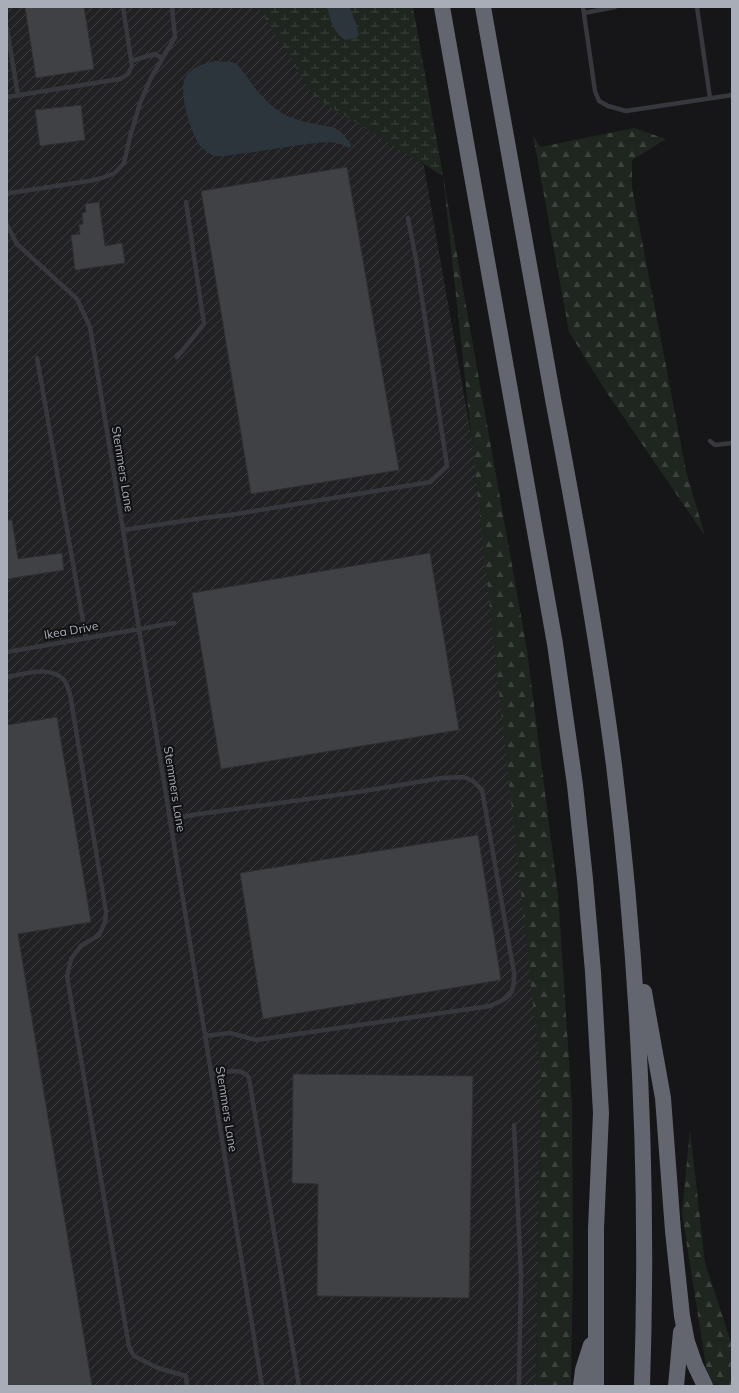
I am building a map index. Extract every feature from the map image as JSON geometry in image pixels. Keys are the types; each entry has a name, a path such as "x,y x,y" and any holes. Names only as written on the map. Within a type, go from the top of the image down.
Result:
{"highway":[{"path":"442,7 555,644 576,793 592,964 600,1113 596,1229 596,1386"},
{"path":"483,7 593,622 612,750 628,901 637,1022 642,1126 644,1276 642,1386"},
{"path":"628,901 663,1098 673,1231 682,1316 687,1342 705,1386"},
{"path":"676,1386 682,1316"},
{"path":"581,1386 583,1370 596,1331"}],"lane":[{"path":"7,97 120,79 128,74 132,66 123,7"},
{"path":"7,195 10,193 102,178 115,173 124,163 140,103 151,78 175,37 172,7"},
{"path":"582,7 595,90 599,101 608,106 626,111 732,95"},
{"path":"584,13 615,7"},
{"path":"697,7 710,98"},
{"path":"7,28 18,96"},
{"path":"131,61 155,54 162,58"},
{"path":"177,357 204,324 186,202"},
{"path":"123,530 230,515 430,482 447,466 417,265 408,218"},
{"name":"Stemmers Lane","path":"7,225 17,244 77,299 90,327 262,1386"},
{"path":"38,358 86,638"},
{"path":"710,441 715,445 732,443"},
{"name":"Ikea Drive","path":"7,652 138,628 174,623"},
{"path":"7,677 41,671 56,674 66,681 70,694 106,912 105,922 99,935 81,946 71,959 67,976 121,1301 129,1347 134,1356 158,1368 186,1376 187,1386"},
{"path":"170,820 192,814 358,792 442,778 464,777 473,782 482,790 514,973 515,982 513,991 507,999 490,1006 256,1040 230,1033 205,1036"},
{"path":"211,1074 238,1071 245,1072 249,1078 299,1386"},
{"path":"514,1125 521,1275 519,1386"}],"shaded area":[{"path":"7,7 396,7 536,805 541,1077 536,1386 7,1386"},
{"path":"327,7 350,7 359,35 356,38 345,40 341,37 333,26"},
{"path":"215,61 232,62 238,65 258,92 272,106 285,115 301,121 335,128 342,133 351,144 351,147 348,148 340,144 325,142 224,156 212,155 202,148 194,134 186,113 183,91 186,76 192,70"}],"green space":[{"path":"258,7 413,7 443,176 314,97"},
{"path":"634,128 666,139 632,160 632,188 686,471 705,536 605,390 569,332 533,135 540,147"},
{"path":"443,176 527,650 558,895 572,1106 573,1253 571,1386 536,1386 541,1077"},
{"path":"690,1130 705,1263 732,1345 732,1386 716,1386 708,1379 682,1214"}],"building":[{"path":"25,7 84,7 94,69 36,78"},
{"path":"81,105 85,140 40,146 35,110"},
{"path":"347,167 399,470 251,494 201,191"},
{"path":"99,202 105,246 122,243 125,263 75,270 71,235 80,234 79,225 83,224 82,213 86,212 85,204"},
{"path":"7,520 12,520 18,559 62,553 64,570 7,579"},
{"path":"430,553 459,730 221,769 192,593"},
{"path":"57,717 91,922 18,934 92,1386 7,1386 7,725"},
{"path":"478,835 501,980 263,1019 240,873"},
{"path":"293,1074 473,1076 469,1298 317,1296 318,1184 292,1183"}]}
